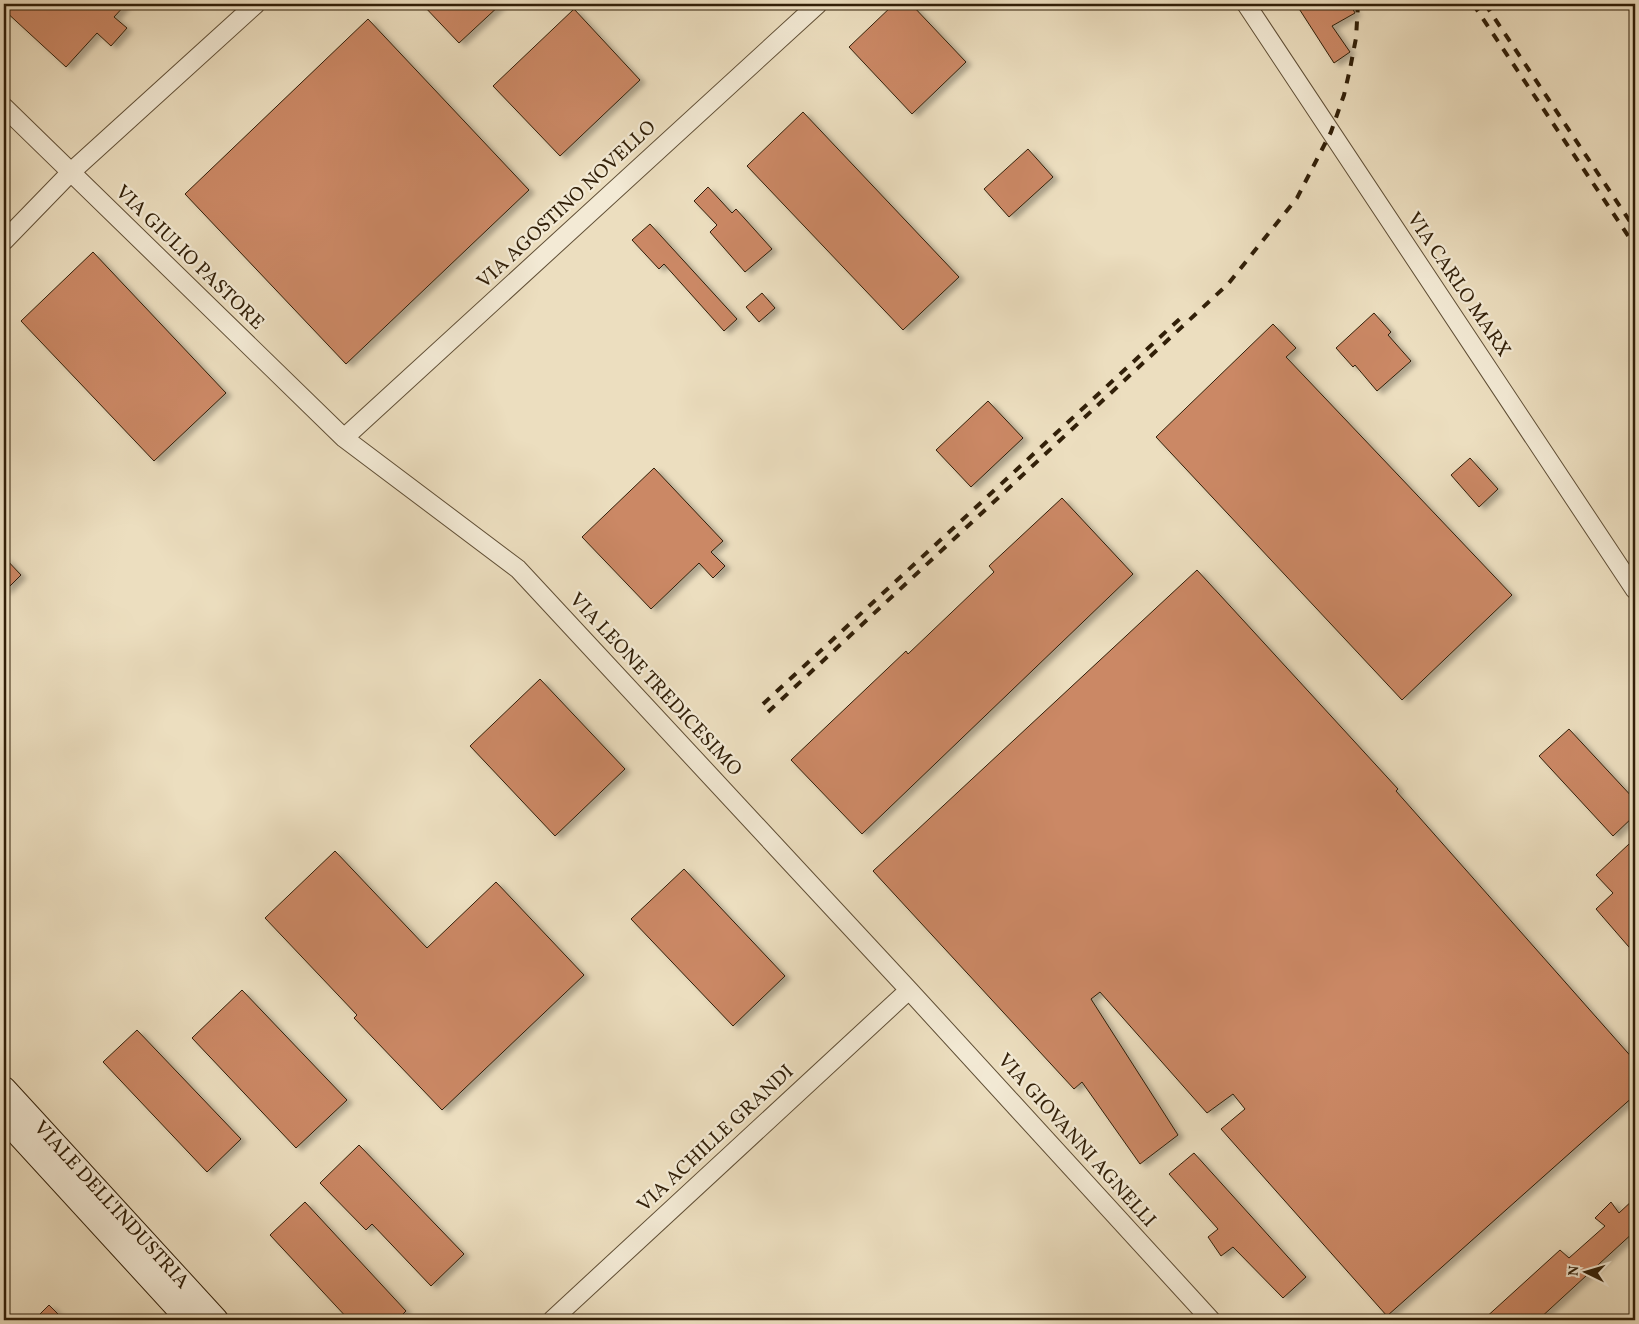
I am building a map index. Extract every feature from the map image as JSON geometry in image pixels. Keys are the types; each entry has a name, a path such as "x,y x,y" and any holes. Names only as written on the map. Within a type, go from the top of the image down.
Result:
{"main road":[{"name":"VIALE DELL'INDUSTRIA","path":"4,1089 216,1320"},
{"name":"VIALE DELL'INDUSTRIA","path":"4,1118 189,1320"}],"street":[{"path":"4,241 71,172 256,4"},
{"name":"VIA AGOSTINO NOVELLO","path":"344,438 818,4"},
{"name":"VIA CARLO MARX","path":"1246,4 1635,590"},
{"name":"VIA GIULIO PASTORE","path":"4,108 344,438"},
{"name":"VIA LEONE TREDICESIMO","path":"344,438 518,569 909,990"},
{"name":"VIA ACHILLE GRANDI","path":"552,1320 909,990"},
{"name":"VIA GIOVANNI AGNELLI","path":"909,990 1211,1320"}],"building":[{"path":"4,4 126,4 114,17 127,28 111,46 97,33 66,67 4,10"},
{"path":"422,4 501,4 459,43"},
{"path":"894,4 911,4 966,62 912,114 849,47"},
{"path":"1296,4 1350,4 1355,13 1332,26 1350,52 1334,63"},
{"path":"574,9 640,80 560,156 493,86"},
{"path":"368,19 529,190 346,364 185,194"},
{"path":"803,112 959,277 903,330 747,166"},
{"path":"1028,149 1053,177 1009,217 984,189"},
{"path":"708,187 732,213 736,209 772,249 745,272 710,232 717,225 694,201"},
{"path":"650,224 737,319 724,331 664,264 659,269 632,240"},
{"path":"93,252 226,393 154,461 21,321"},
{"path":"762,293 775,308 759,322 746,307"},
{"path":"1374,313 1391,332 1388,335 1411,361 1377,391 1355,365 1353,367 1336,348"},
{"path":"1273,324 1296,348 1286,357 1512,595 1402,700 1156,437"},
{"path":"988,401 1023,438 971,487 936,450"},
{"path":"1470,458 1498,489 1479,507 1451,475"},
{"path":"654,468 723,541 711,552 725,566 713,578 699,563 651,609 582,537"},
{"path":"1062,498 1133,574 862,834 791,760 906,651 908,654 994,572 989,566"},
{"path":"4,557 21,575 4,592"},
{"path":"1197,570 1398,789 1396,791 1635,1061 1635,1095 1387,1316 1221,1129 1245,1109 1233,1094 1207,1113 1100,992 1091,999 1178,1135 1140,1164 1082,1082 1074,1089 873,871"},
{"path":"540,679 625,769 555,836 470,746"},
{"path":"1569,729 1635,800 1635,815 1613,836 1539,756"},
{"path":"1629,844 1635,850 1635,954 1596,909 1613,893 1596,875"},
{"path":"335,851 427,948 496,882 584,975 442,1110 354,1018 357,1015 265,918"},
{"path":"684,869 785,976 733,1026 631,919"},
{"path":"242,990 347,1100 296,1148 192,1038"},
{"path":"137,1030 241,1139 207,1172 103,1062"},
{"path":"359,1145 464,1254 431,1286 372,1224 366,1230 320,1183"},
{"path":"1194,1153 1306,1277 1283,1298 1233,1247 1221,1256 1208,1237 1218,1229 1169,1174"},
{"path":"1635,1198 1635,1231 1538,1320 1483,1320 1560,1250 1569,1258 1605,1226 1595,1218 1611,1202 1619,1213"},
{"path":"305,1202 406,1311 397,1320 349,1320 270,1235"},
{"path":"49,1305 64,1320 34,1320"}],"railway":[{"path":"768,712 1228,284 1297,198 1331,132 1344,95 1350,69 1356,38 1358,4"},
{"path":"1473,4 1635,246"},
{"path":"1485,4 1635,229"},
{"path":"763,704 1185,314"}]}
